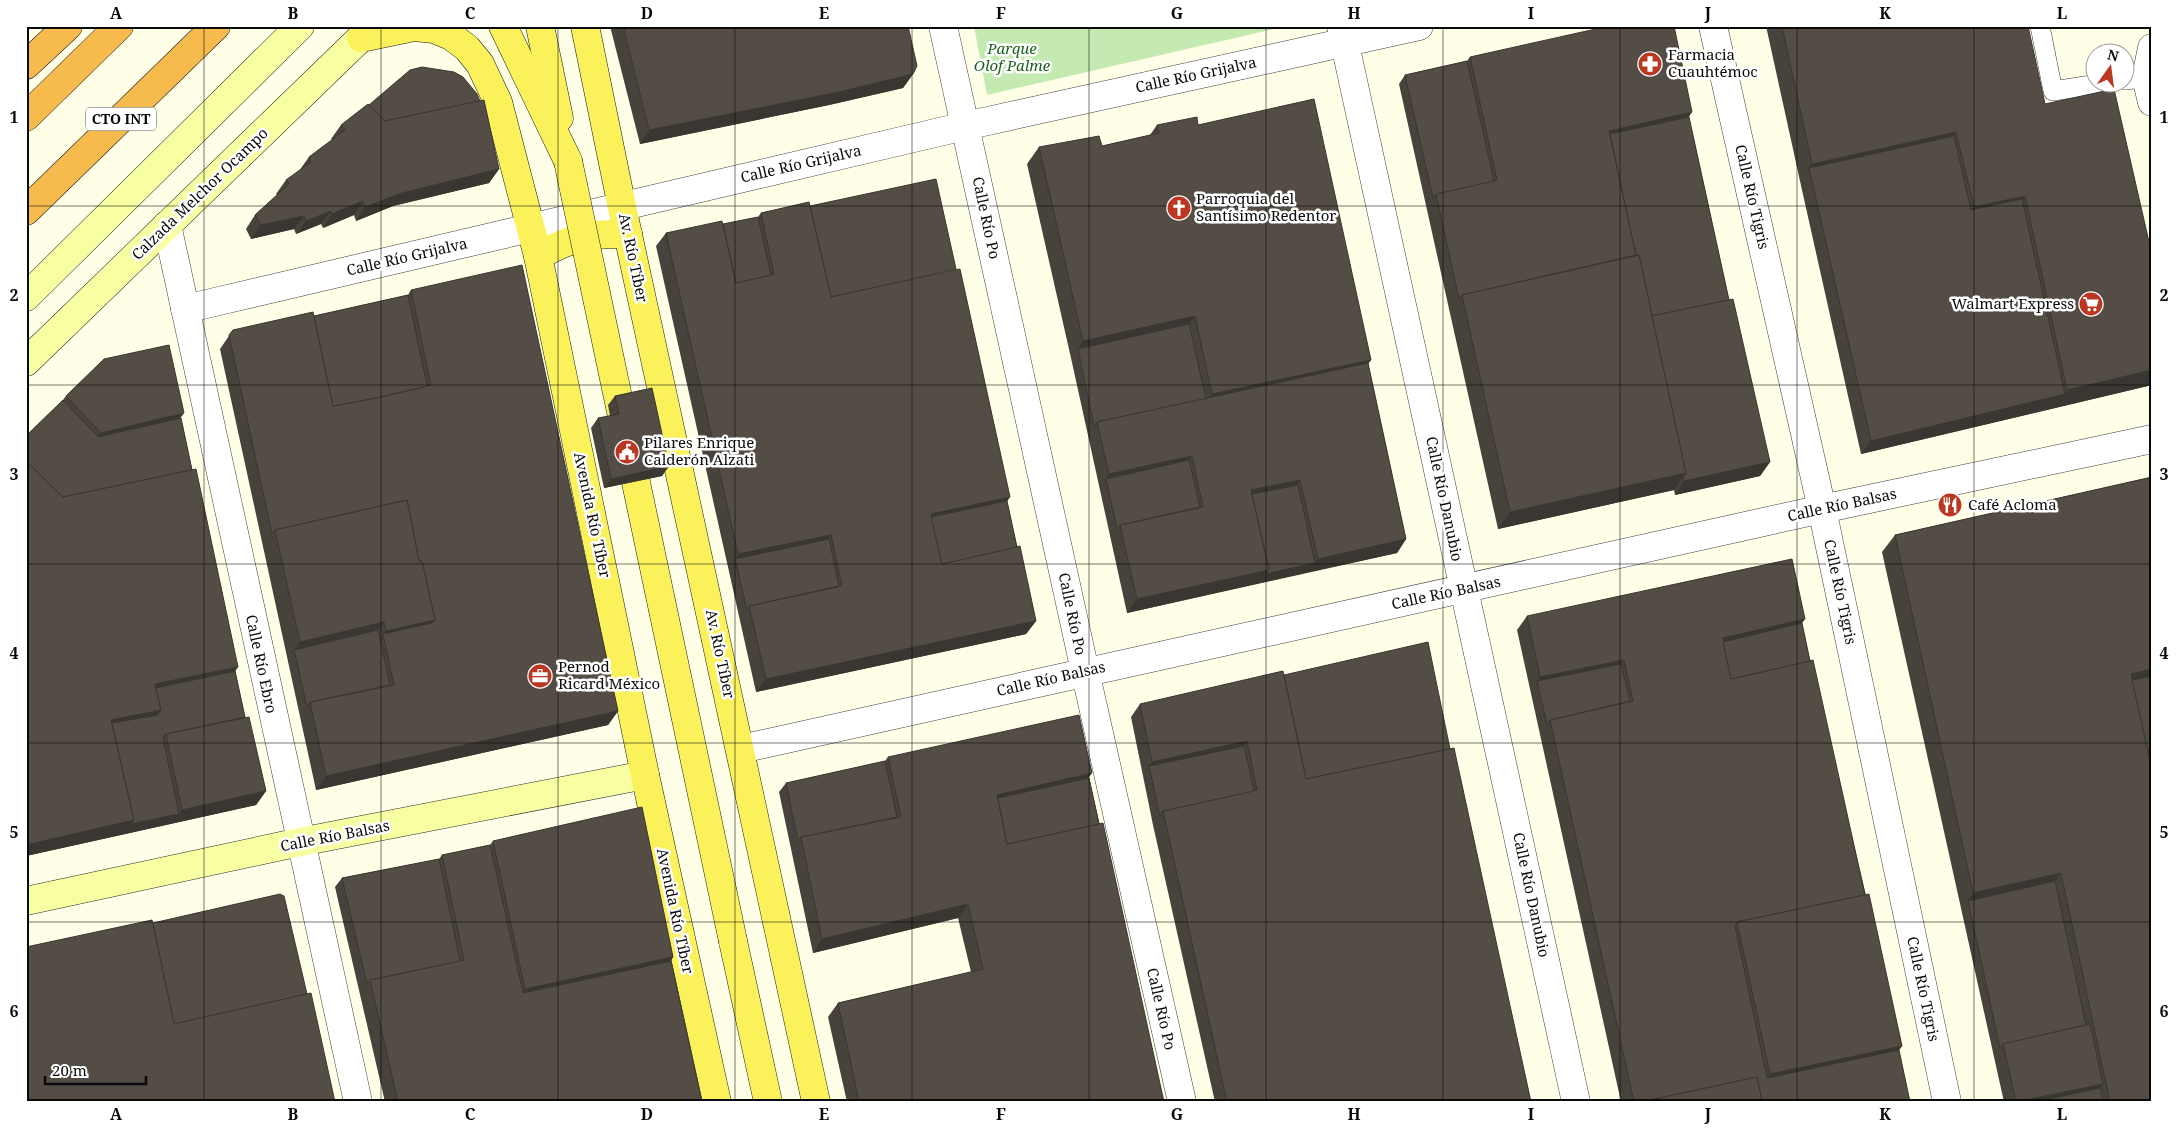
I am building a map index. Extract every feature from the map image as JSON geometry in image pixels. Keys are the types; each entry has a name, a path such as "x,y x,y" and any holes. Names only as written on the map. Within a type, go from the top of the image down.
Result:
{"highway":[{"path":"26,65 68,26"},
{"path":"26,117 120,26"},
{"name":"CTO INT","path":"26,211 216,26"}],"main road":[{"path":"26,297 300,26"},
{"path":"503,26 568,161"},
{"path":"540,26 768,1102"},
{"path":"585,26 622,207"},
{"name":"Avenida Río Tíber","path":"367,32 424,27 451,36 473,54 485,72 498,102 538,256 645,775 717,1102"},
{"name":"Calzada Melchor Ocampo","path":"26,362 367,32"},
{"name":"Av. Río Tíber","path":"622,207 816,1102"},
{"path":"538,256 564,242 581,237 598,233 628,234"},
{"name":"Calle Río Balsas","path":"26,901 300,842 645,775"}],"street":[{"name":"Calle Río Po","path":"943,26 1182,1102"},
{"name":"Calle Río Grijalva","path":"184,309 965,126 1343,34 1419,26"},
{"name":"Calle Río Tigris","path":"1713,26 1822,509 1947,1102"},
{"name":"Calle Río Danubio","path":"1343,34 1576,1102"},
{"path":"2141,87 2152,48"},
{"name":"Calle Río Ebro","path":"168,225 184,309 358,1102"},
{"name":"Calle Río Balsas","path":"741,749 1085,671 1463,590 1822,509 2152,439"}],"lane":[{"path":"2040,26 2053,91 2086,86"}],"green space":[{"name":"Parque Olof Palme","path":"974,26 1287,26 987,95"}],"building":[{"path":"623,26 908,26 917,66 913,74 839,92 649,130"},
{"path":"1609,26 1674,26 1692,112 1609,131 1636,255 1462,295 1459,299 1436,194 1497,180 1470,57"},
{"path":"1782,26 2028,26 2045,104 2100,92 2115,92 2152,255 2152,370 2067,390 2025,196 1974,207 1956,132 1812,164"},
{"path":"1467,61 1494,181 1436,194 1433,198 1405,75"},
{"path":"422,67 454,72 463,77 477,94 480,101 385,121 369,105 410,70"},
{"path":"1314,99 1371,360 1212,394 1195,316 1083,341 1039,147 1099,136 1102,146 1159,133 1157,125 1197,117 1198,125"},
{"path":"484,100 499,169 402,193 365,207 363,201 332,214 331,211 306,221 304,216 261,225 255,215 289,184 286,180 311,162 309,157 345,130 341,125 368,104 385,121"},
{"path":"1689,117 1729,300 1652,316 1639,255 1636,255 1610,134"},
{"path":"1954,136 1971,210 2022,199 2065,394 1871,441 1809,168"},
{"path":"936,179 956,269 831,297 810,206"},
{"path":"809,202 831,297 960,269 1010,497 931,514 942,564 1020,546 1036,621 766,679 749,606 842,586 831,535 738,554 666,233 722,221 736,283 774,274 761,213"},
{"path":"758,217 771,275 736,283 723,224"},
{"path":"1639,255 1686,473 1510,512 1462,295"},
{"path":"522,265 618,711 326,776 310,702 394,685 383,634 432,623 435,620 422,561 419,561 407,500 275,530 272,534 229,335 233,330 313,312 333,406 381,397 431,385 411,290"},
{"path":"408,295 427,386 333,406 314,316"},
{"path":"1733,299 1770,462 1684,481 1683,477 1686,473 1652,316"},
{"path":"1189,324 1206,399 1097,422 1094,426 1078,349"},
{"path":"169,345 184,413 101,433 66,396 104,359"},
{"path":"1368,363 1406,539 1318,559 1300,480 1251,490 1269,570 1137,599 1120,525 1203,507 1192,456 1109,474 1097,422"},
{"name":"Pilares Enrique Calderón Alzati","path":"652,388 669,466 611,479 598,418 619,414 615,396"},
{"path":"63,400 98,437 181,418 192,470 63,497 26,461 26,436"},
{"path":"1189,460 1200,507 1120,525 1117,529 1106,479"},
{"path":"26,461 63,497 196,469 238,667 155,684 161,710 111,720 134,820 26,845"},
{"path":"2152,477 2152,669 2131,674 2152,768 2152,1102 2110,1102 2061,873 1973,893 1895,535"},
{"path":"1298,485 1315,563 1266,574 1269,570 1252,494"},
{"path":"407,500 419,561 422,561 435,620 386,631 384,622 300,642 275,530"},
{"path":"1007,501 1017,547 942,564 931,517"},
{"path":"829,539 839,586 749,606 747,610 735,559"},
{"path":"1792,559 1805,619 1723,638 1731,679 1813,660 1865,895 1737,922 1735,926 1767,1078 1899,1050 1910,1102 1762,1102 1757,1077 1634,1102 1550,720 1633,701 1624,660 1540,677 1527,616"},
{"path":"1802,623 1810,661 1731,679 1723,642"},
{"path":"378,630 390,685 310,702 307,707 294,650"},
{"path":"1428,642 1450,749 1306,779 1284,675"},
{"path":"1621,664 1630,701 1550,720 1547,724 1537,681"},
{"path":"235,671 245,717 166,734 163,738 179,814 131,824 134,820 112,723 158,715 161,710 156,688"},
{"path":"1283,671 1306,779 1454,748 1531,1102 1227,1102 1163,811 1257,790 1247,741 1152,762 1140,704"},
{"path":"2152,676 2152,765 2151,765 2132,680"},
{"path":"1079,715 1092,773 997,795 1007,844 1103,823 1164,1102 859,1102 838,1003 983,969 968,904 822,939 801,837 901,817 888,757"},
{"path":"249,717 266,791 182,810 166,734"},
{"path":"1244,746 1254,791 1163,811 1160,816 1149,766"},
{"path":"885,761 897,817 801,837 798,841 786,783"},
{"path":"1089,778 1099,824 1007,844 998,798"},
{"path":"642,807 673,957 525,989 493,841"},
{"path":"490,845 523,993 671,961 702,1102 398,1102 370,980 464,960 442,855"},
{"path":"439,859 460,961 370,980 367,984 342,878"},
{"path":"2055,881 2086,1025 2003,1044 2000,1048 1968,901"},
{"path":"280,894 284,896 307,994 174,1024 153,923"},
{"path":"1869,894 1902,1046 1770,1074 1737,922"},
{"path":"152,920 174,1024 311,993 335,1102 28,1102 26,1092 26,947"},
{"path":"2090,1024 2103,1084 2016,1102 2003,1044"},
{"path":"1757,1077 1762,1102 1641,1102"},
{"path":"2100,1088 2103,1102 2035,1102"}],"place":[{"name":"Farmacia Cuauhtémoc","path":"1650,64"},
{"name":"Parroquia del Santísimo Redentor","path":"1179,208"},
{"name":"Walmart Express","path":"2091,304"},
{"name":"Pilares Enrique Calderón Alzati","path":"627,452"},
{"name":"Café Acloma","path":"1950,505"},
{"name":"Pernod Ricard México","path":"540,676"}]}
